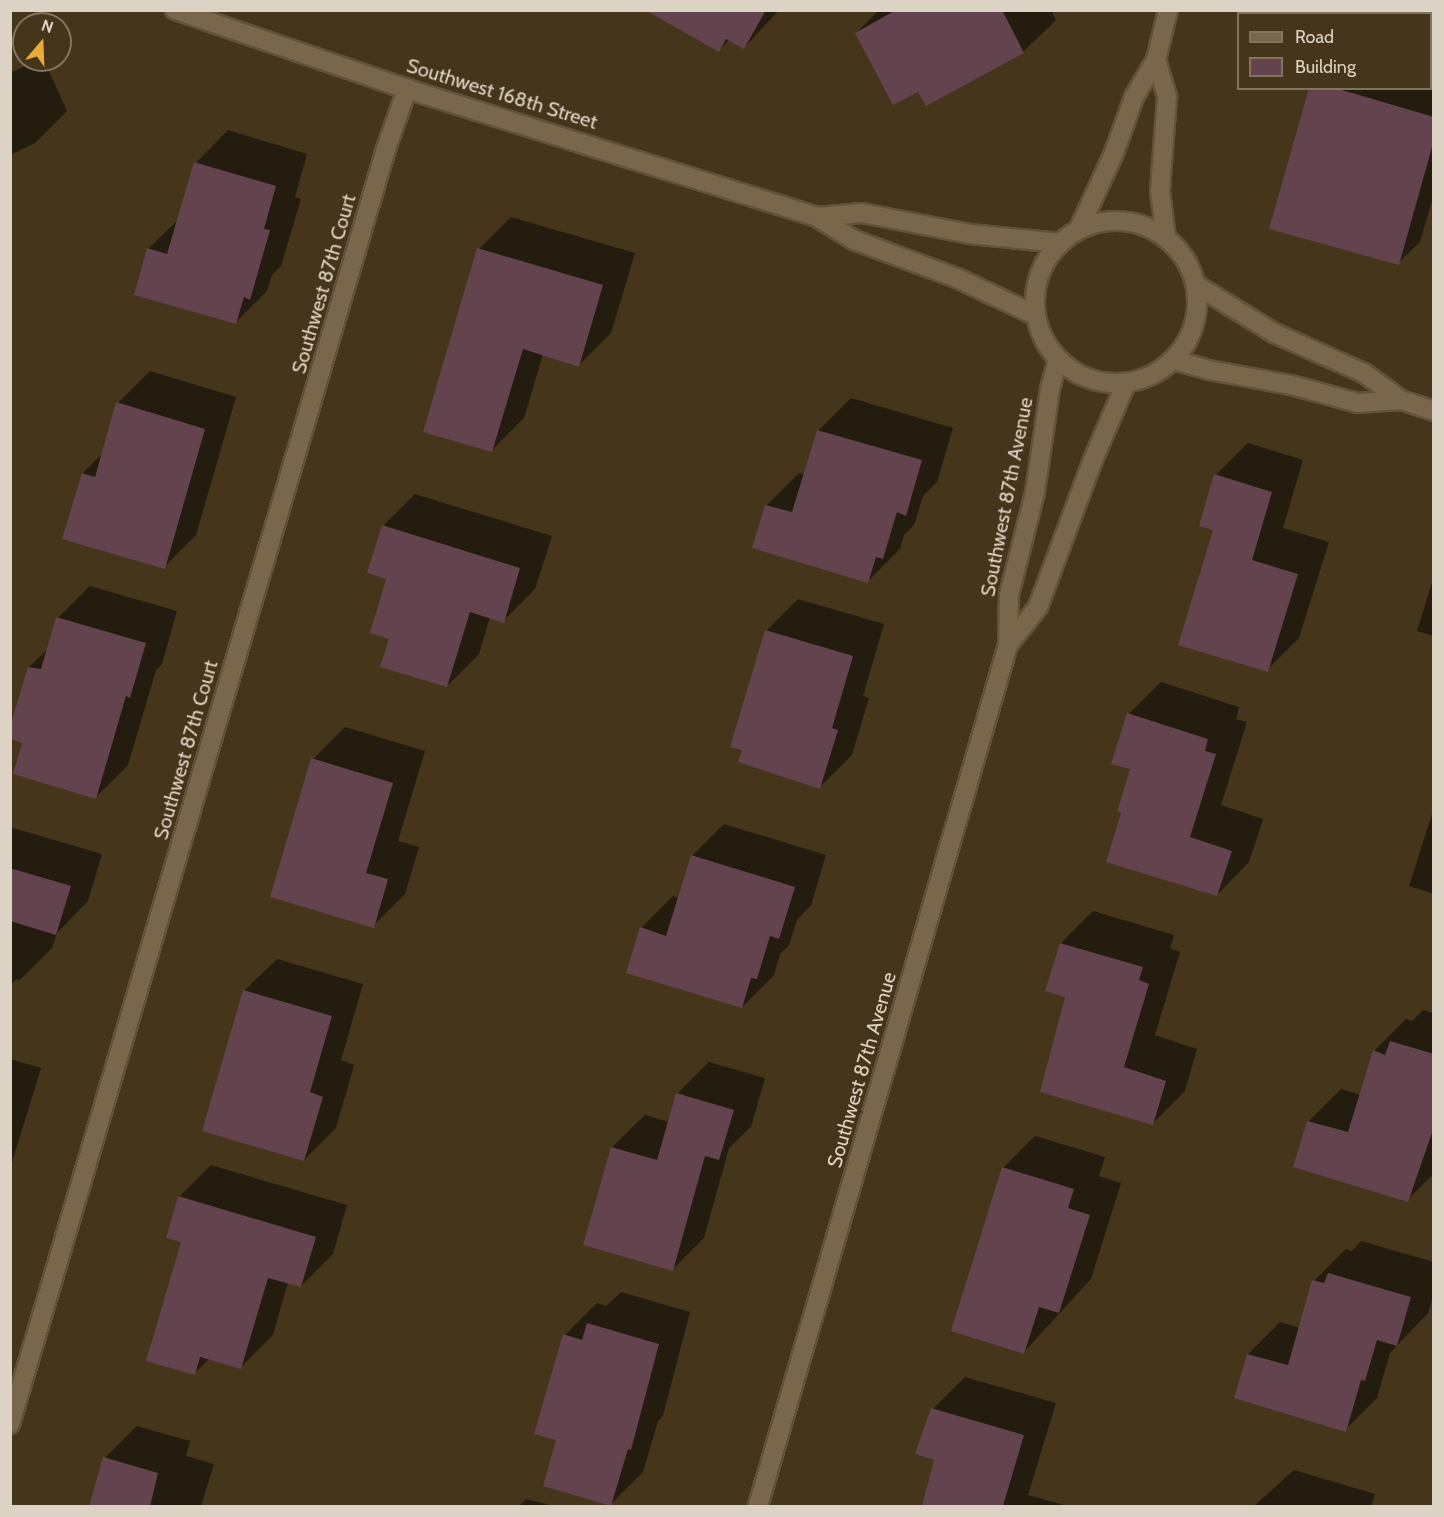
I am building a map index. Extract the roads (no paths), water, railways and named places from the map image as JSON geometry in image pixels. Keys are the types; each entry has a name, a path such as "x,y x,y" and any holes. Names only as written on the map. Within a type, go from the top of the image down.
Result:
{"street":[{"name":"Southwest 168th Street","path":"176,10 407,89 817,217 854,240 957,278 1035,315"},
{"path":"1079,230 1114,153 1134,97 1156,60 1168,10"},
{"path":"1156,60 1167,97 1160,191 1166,238"},
{"name":"Southwest 87th Court","path":"10,1424 386,149 407,89"},
{"name":"Southwest 168th Street","path":"817,217 862,213 969,234 1060,243"},
{"path":"1124,221 1147,227 1166,238 1185,260 1196,285 1197,312 1190,338 1174,360 1152,375 1126,383 1102,382 1078,374 1058,359 1046,342 1035,315 1034,299 1046,260 1060,243 1079,230 1101,222 1124,221"},
{"path":"1196,285 1274,333 1364,373 1401,400"},
{"name":"Southwest 87th Avenue","path":"758,1506 1008,645 1009,595 1035,492 1050,389 1058,359"},
{"path":"1174,360 1209,370 1291,385 1358,403 1401,400 1433,409"},
{"name":"Southwest 87th Avenue","path":"1008,645 1038,607 1126,383"}]}
